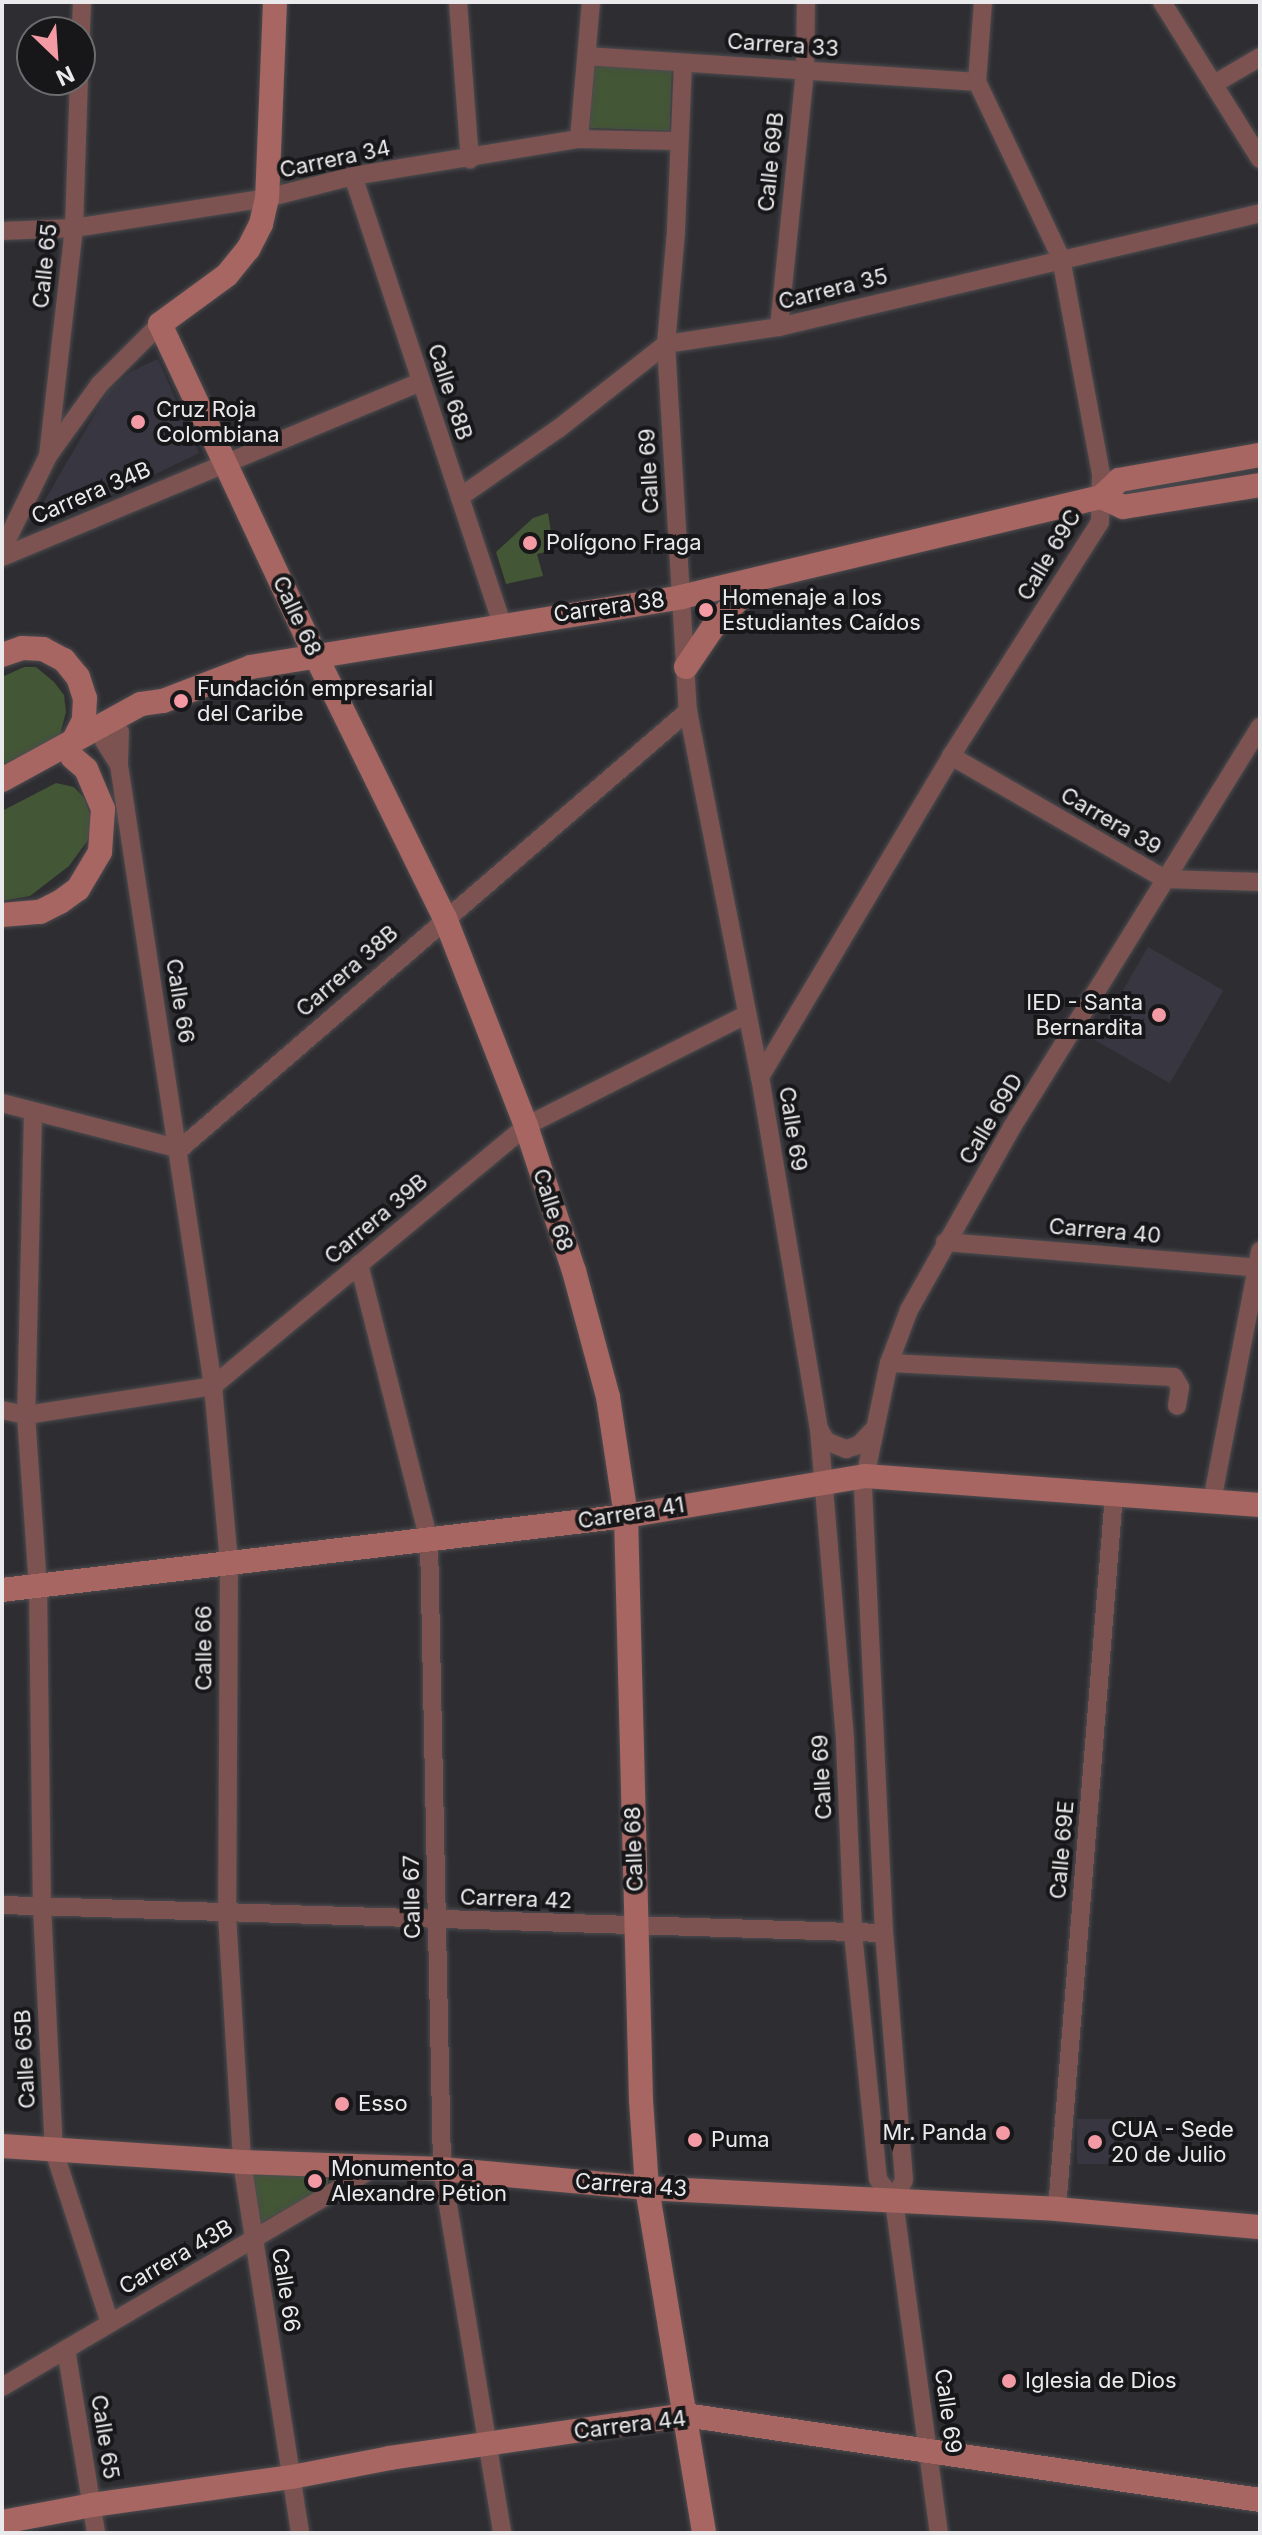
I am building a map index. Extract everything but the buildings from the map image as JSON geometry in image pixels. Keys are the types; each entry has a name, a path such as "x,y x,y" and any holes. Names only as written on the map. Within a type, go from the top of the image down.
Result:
{"street":[{"path":"160,324 227,275 255,237 267,198 275,2"},
{"path":"458,2 470,160"},
{"path":"579,139 591,2"},
{"name":"Calle 69B","path":"779,327 805,70 806,2"},
{"name":"Calle 69C","path":"760,1077 951,756 1100,522 1101,474 1061,258 977,82 983,2"},
{"path":"1162,2 1260,159"},
{"name":"Carrera 33","path":"587,56 977,82"},
{"path":"1214,84 1260,57"},
{"name":"Calle 69","path":"683,63 676,232 666,344 688,711 760,1077 819,1429 845,1741 853,1933 878,2179 894,2201 939,2533"},
{"name":"Calle 65","path":"48,456 74,228 78,96"},
{"name":"Carrera 34","path":"2,231 74,228 267,198 353,176 470,160 579,139 678,141"},
{"name":"Calle 68B","path":"353,176 502,623"},
{"name":"Carrera 35","path":"460,497 558,429 666,344 779,327 1260,213"},
{"name":"Calle 65","path":"2,550 48,456 100,384 160,324"},
{"name":"Calle 68","path":"160,324 316,655 445,918 526,1126 574,1271 608,1397 626,1516 636,1927 647,2188 704,2533"},
{"name":"Carrera 34B","path":"2,557 421,382"},
{"name":"Carrera 38","path":"2,798 62,754 141,704 163,701 251,667 502,623 681,597 1101,497 1119,480 1260,455"},
{"name":"Carrera 38","path":"1101,497 1123,507 1260,485"},
{"path":"686,667 718,620 759,579"},
{"path":"2,655 22,648 43,649 64,660 78,677 85,698 84,720 62,754 86,769 103,809 102,841 91,872 60,902 40,912 2,915"},
{"name":"Carrera 38","path":"2,780 112,736 148,717 163,701"},
{"name":"Carrera 38B","path":"180,1149 688,711"},
{"name":"Calle 69D","path":"865,1476 889,1363 909,1310 945,1242 1260,727"},
{"name":"Calle 66","path":"112,736 180,1149 213,1386 229,1562 227,1915 242,2162 300,2533"},
{"name":"Carrera 39","path":"951,756 1165,879 1260,882"},
{"path":"748,1020 765,1034 784,1032"},
{"name":"Carrera 39B","path":"213,1386 526,1126 748,1020"},
{"path":"2,1103 180,1149"},
{"name":"Calle 65B","path":"33,1113 26,1415 38,1585 42,1907 54,2151 110,2323"},
{"name":"Carrera 40","path":"945,1242 1258,1262"},
{"path":"1212,1501 1258,1262"},
{"name":"Calle 67","path":"359,1264 429,1541 442,2169 502,2533"},
{"path":"889,1363 1174,1377 1180,1387 1177,1406"},
{"path":"2,1410 26,1415 213,1386"},
{"path":"819,1429 826,1441 846,1449 865,1441 873,1429"},
{"name":"Calle 69","path":"865,1476 867,1615 884,1933 904,2180 894,2201"},
{"name":"Carrera 41","path":"2,1590 626,1516 825,1480 865,1476 1260,1505"},
{"name":"Calle 69E","path":"1057,2209 1114,1495"},
{"path":"845,1741 875,1738"},
{"name":"Carrera 42","path":"2,1905 227,1915 884,1933"},
{"name":"Carrera 43","path":"2,2146 242,2162 442,2169 647,2188 1057,2209 1260,2227"},
{"name":"Carrera 43B","path":"3,2384 374,2168"},
{"name":"Calle 65","path":"66,2349 96,2533"},
{"name":"Carrera 44","path":"2,2522 92,2505 685,2415 1260,2500"}],"shaded area":[{"name":"Cruz Roja Colombiana","path":"158,359 199,453 66,517 40,509 108,391 132,371"},
{"name":"IED - Santa Bernardita","path":"1148,947 1223,990 1170,1083 1094,1040"},
{"name":"CUA - Sede 20 de Julio","path":"1077,2119 1114,2119 1114,2164 1077,2164"}],"green space":[{"path":"592,63 672,66 670,131 590,128"},
{"name":"Polígono Fraga","path":"548,513 554,550 537,554 543,576 506,584 496,552 533,518"},
{"path":"24,667 36,667 54,682 64,695 66,712 60,735 2,767 2,677"},
{"path":"56,783 74,787 85,799 92,820 88,840 69,866 30,896 2,901 2,811"},
{"path":"252,2172 328,2175 328,2186 259,2224"}],"place":[{"name":"Cruz Roja Colombiana","path":"138,422"},
{"name":"Polígono Fraga","path":"530,543"},
{"name":"Homenaje a los Estudiantes Caídos","path":"706,610"},
{"name":"Fundación empresarial del Caribe","path":"181,701"},
{"name":"IED - Santa Bernardita","path":"1159,1015"},
{"name":"Esso","path":"342,2104"},
{"name":"Mr. Panda","path":"1003,2133"},
{"name":"Puma","path":"695,2140"},
{"name":"CUA - Sede 20 de Julio","path":"1095,2142"},
{"name":"Monumento a Alexandre Pétion","path":"315,2181"},
{"name":"Iglesia de Dios","path":"1009,2381"}]}
